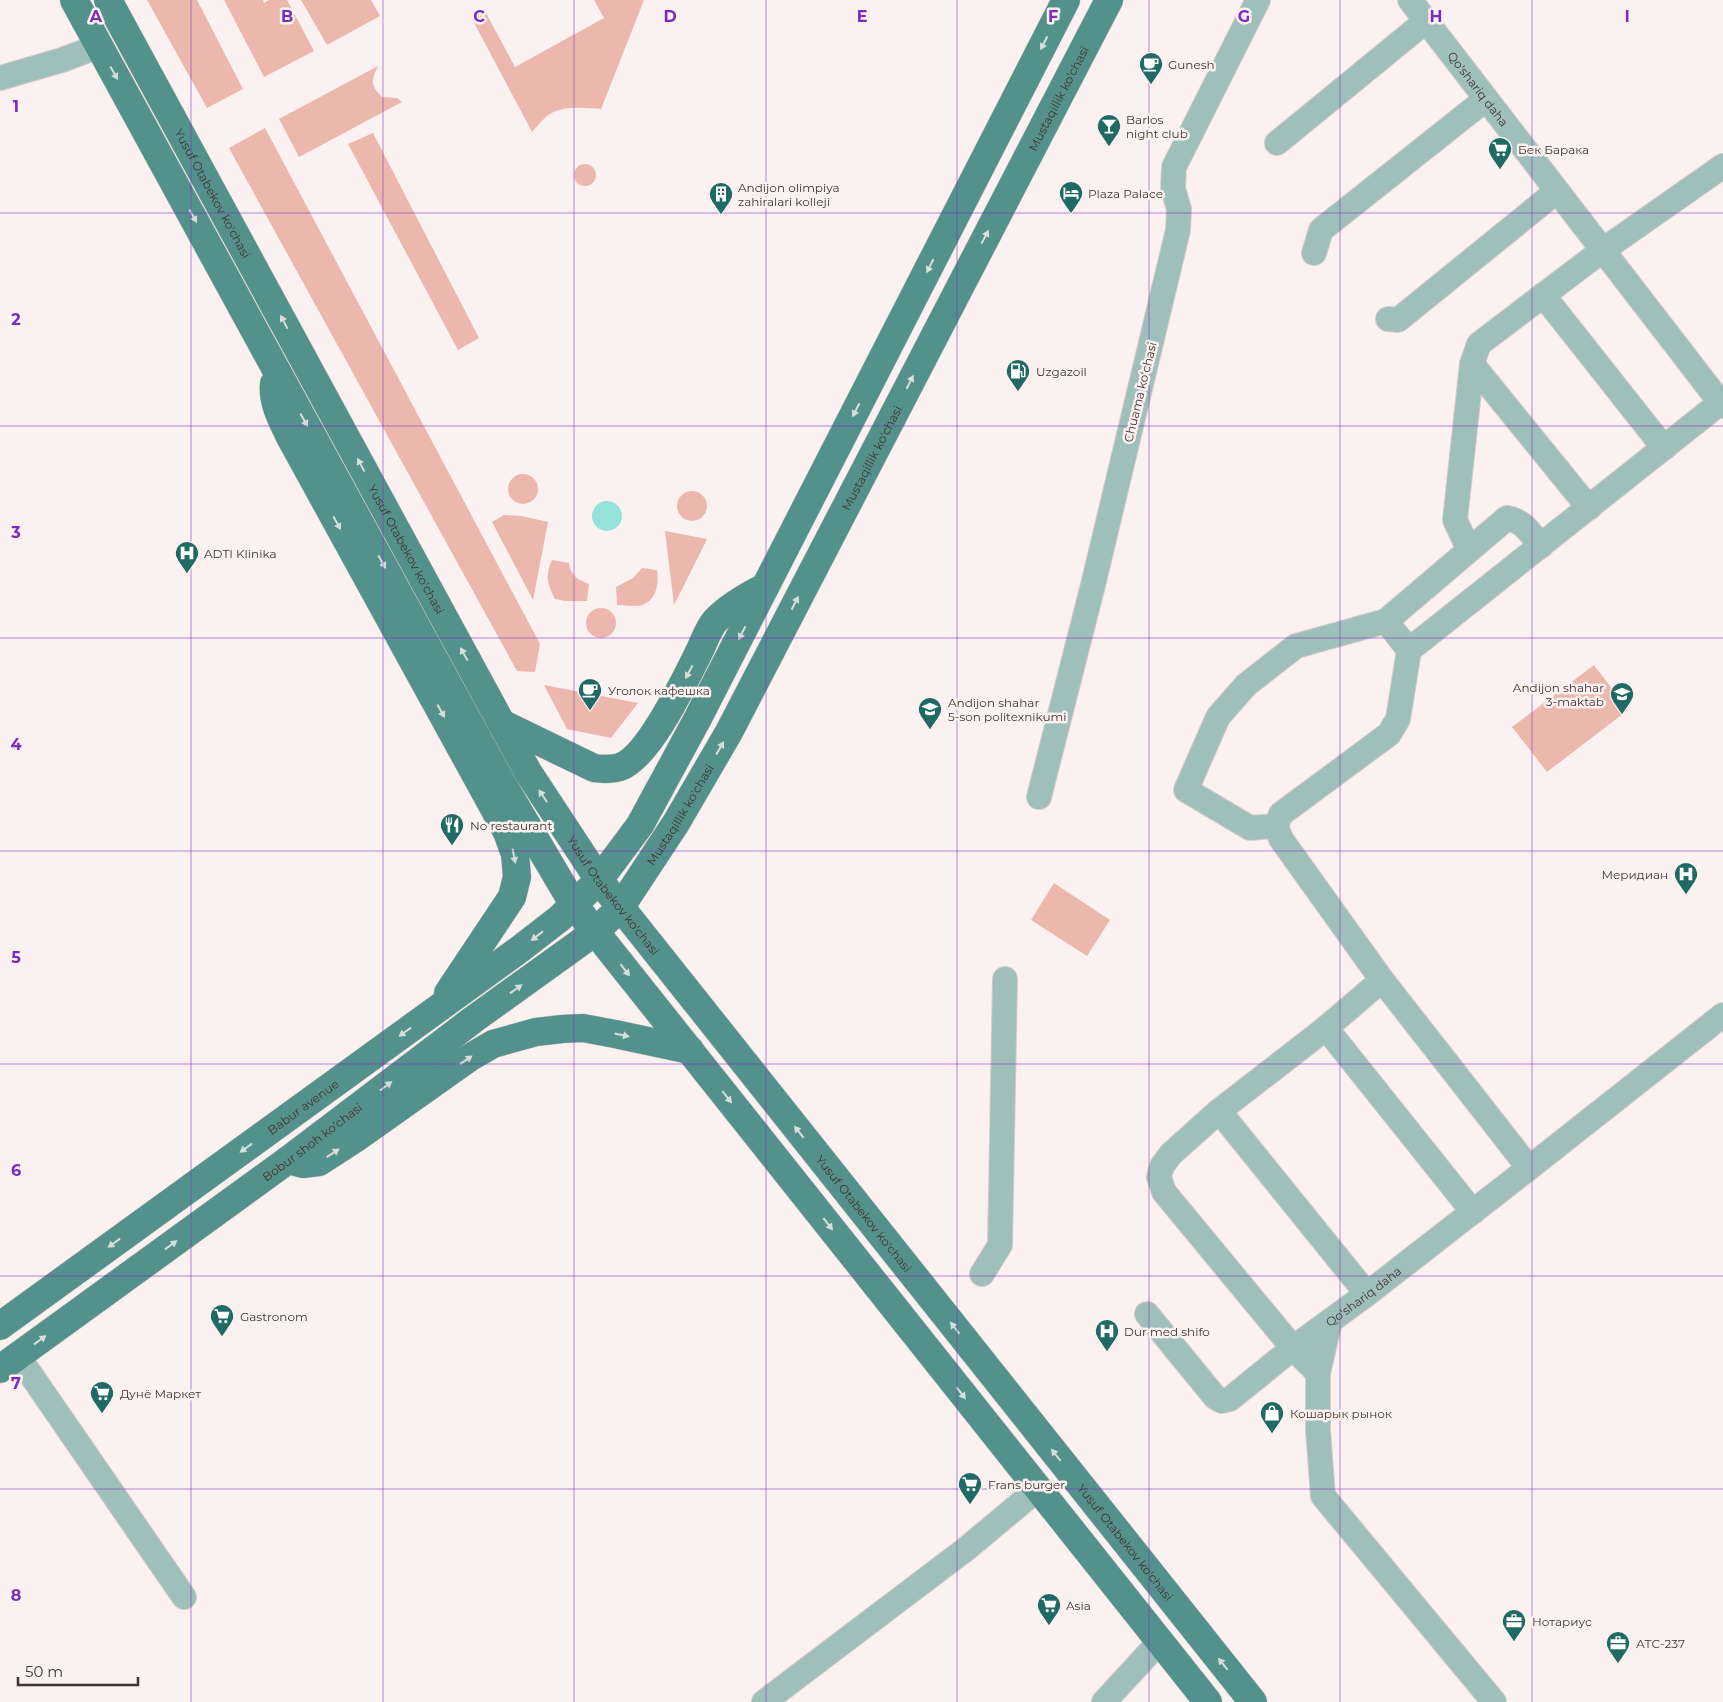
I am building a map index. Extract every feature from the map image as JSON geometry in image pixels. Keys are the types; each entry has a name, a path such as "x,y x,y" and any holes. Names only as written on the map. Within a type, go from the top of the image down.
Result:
{"main road":[{"path":"74,0 503,785 574,905 1208,1702"},
{"name":"Yusuf Otabekov ko'chasi","path":"108,0 528,772 599,880 1253,1702"},
{"path":"599,880 640,825 698,718 1066,0"},
{"name":"Mustaqillik ko'chasi","path":"620,908 676,823 729,732 1109,0"},
{"path":"276,367 273,394 278,411 290,437 507,832 515,854 517,878 512,896 441,1006"},
{"path":"501,723 594,768 608,769 621,767 640,754 656,733 714,623 746,596 765,586"},
{"name":"Babur avenue","path":"0,1326 520,949 574,905 599,880"},
{"name":"Bobur shoh ko'chasi","path":"9,1362 288,1160 474,1019 595,932 620,908"},
{"path":"288,1160 303,1164 319,1162 492,1044 536,1032 583,1028 690,1050"}],"street":[{"name":"Chuama koʻchasi","path":"1039,797 1093,585 1178,230 1179,209 1173,189 1174,167 1258,0"},
{"name":"Qo'shariq daha","path":"1410,0 1722,405"},
{"path":"1277,143 1426,21"},
{"path":"0,78 62,60 99,46"},
{"path":"1314,253 1321,230 1486,99"},
{"path":"1469,550 1455,520 1472,364 1480,344 1603,250 1723,166"},
{"path":"1388,319 1398,320 1557,191"},
{"path":"1543,296 1664,448"},
{"path":"1472,364 1589,508"},
{"path":"1530,1168 1382,980 1281,839 1276,826 1281,814 1389,734 1398,719 1409,650 1664,448 1722,405"},
{"path":"1276,826 1250,828 1186,790 1218,717 1246,685 1296,646 1386,621 1507,518 1516,519 1526,527 1541,546"},
{"path":"1386,621 1409,650"},
{"path":"982,1274 1000,1245 1005,979"},
{"path":"1318,1372 1293,1348 1164,1192 1159,1177 1162,1166 1171,1154 1219,1111 1326,1028 1382,980"},
{"name":"Qo'shariq daha","path":"1494,1702 1323,1496 1318,1430 1318,1372 1330,1321 1530,1168 1723,1016"},
{"path":"1326,1028 1473,1212"},
{"path":"1219,1111 1367,1294"},
{"path":"1147,1314 1215,1397 1222,1401 1230,1399 1330,1321"},
{"path":"9,1362 184,1597"},
{"path":"764,1702 966,1549 1038,1489"},
{"path":"1104,1702 1160,1641"}],"shaded area":[{"path":"147,0 197,0 243,89 207,108"},
{"path":"224,0 263,0 264,3 269,0 287,0 314,51 264,77"},
{"path":"301,0 371,0 380,16 327,45"},
{"path":"594,0 644,0 601,109 561,109 546,117 532,132 472,19 486,13 515,67 604,18"},
{"path":"378,66 373,79 375,89 382,97 397,98 402,102 299,157 279,119"},
{"path":"265,128 540,644 535,672 517,671 229,148"},
{"path":"373,133 479,338 458,350 348,144"},
{"path":"585,164 593,167 596,175 593,183 585,186 577,183 574,175 577,167"},
{"path":"523,474 533,479 538,489 533,499 523,504 513,499 508,489 513,479"},
{"path":"692,491 698,492 706,500 706,512 698,520 692,521 686,520 678,512 677,506 678,500 686,492"},
{"path":"504,515 521,516 548,522 533,600 492,522"},
{"path":"665,531 707,539 674,605"},
{"path":"552,560 569,563 571,571 575,576 589,584 587,601 555,599 548,580 548,571"},
{"path":"642,568 657,570 658,580 654,595 647,603 642,605 617,605 616,587 633,578"},
{"path":"601,608 611,613 616,623 611,633 601,638 591,633 586,623 591,613"},
{"path":"1594,665 1628,710 1547,772 1512,727"},
{"path":"544,685 638,703 611,738 567,729"},
{"path":"1054,883 1110,920 1087,956 1031,920"}],"water":[{"path":"607,501 613,502 621,510 621,522 613,530 607,531 601,530 593,522 592,516 593,510 601,502"}],"place":[{"name":"Gunesh","path":"1151,85"},
{"name":"Barlos night club","path":"1109,147"},
{"name":"Бек Барака","path":"1500,170"},
{"name":"Plaza Palace","path":"1071,214"},
{"name":"Andijon olimpiya zahiralari kolleji","path":"721,215"},
{"name":"Uzgazoil","path":"1018,392"},
{"name":"ADTI Klinika","path":"187,574"},
{"name":"Уголок кафешка","path":"590,711"},
{"name":"Andijon shahar 3-maktab","path":"1622,715"},
{"name":"Andijon shahar 5-son politexnikumi","path":"930,730"},
{"name":"No restaurant","path":"452,846"},
{"name":"Меридиан","path":"1686,895"},
{"name":"Gastronom","path":"222,1337"},
{"name":"Dur med shifo","path":"1107,1352"},
{"name":"Дунё Маркет","path":"102,1414"},
{"name":"Кошарык рынок","path":"1272,1434"},
{"name":"Frans burger","path":"970,1505"},
{"name":"Asia","path":"1049,1626"},
{"name":"Нотариус","path":"1514,1642"},
{"name":"АТС-237","path":"1618,1664"}]}
